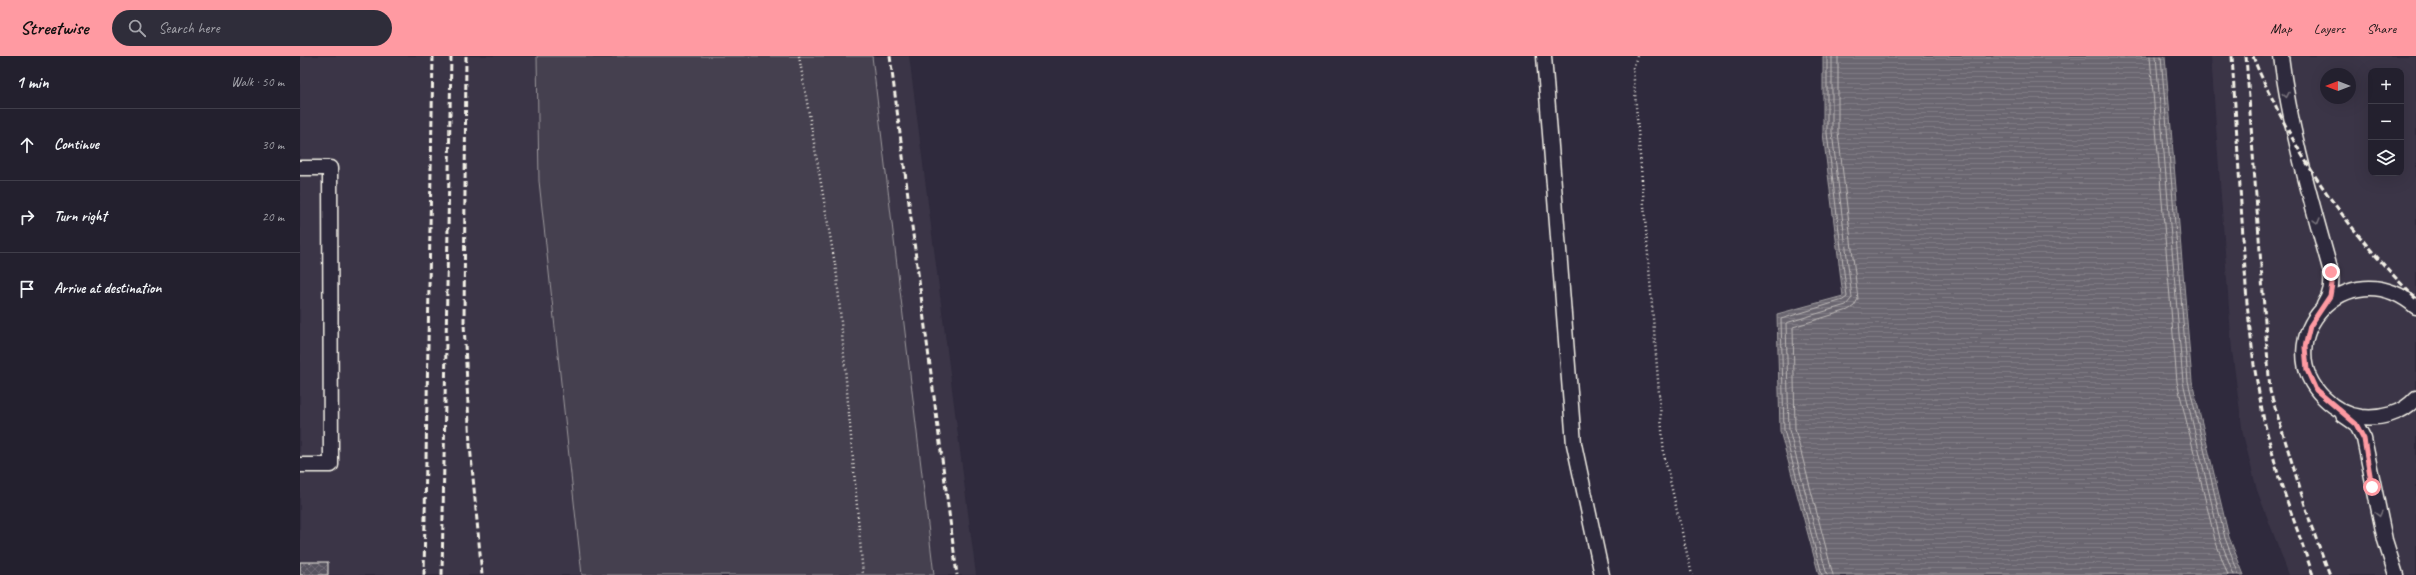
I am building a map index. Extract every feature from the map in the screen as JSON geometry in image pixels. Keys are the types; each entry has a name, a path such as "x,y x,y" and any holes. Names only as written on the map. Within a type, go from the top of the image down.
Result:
{"lane":[{"path":"1544,56 1562,306 1574,444 1602,575"},
{"path":"2281,56 2285,89 2299,155 2331,272 2332,284 2330,296 2310,326 2305,347 2307,370 2316,390 2332,406 2356,424 2364,439 2385,540 2396,575"},
{"path":"300,168 330,168 332,465 300,466"},
{"path":"2322,307 2340,294 2361,288 2383,288 2403,296 2416,307"},
{"path":"2332,406 2351,416 2372,418 2393,414 2414,401"}],"path":[{"path":"799,56 837,276 863,575"},
{"path":"1637,56 1633,68 1664,455 1692,575"}],"shaded area":[{"path":"300,56 537,56 539,181 582,575 300,575"},
{"path":"537,56 872,56 934,575 582,575 539,181"},
{"path":"872,56 909,56 976,575 934,575"},
{"path":"2211,56 2416,56 2416,575 2289,575 2257,490 2243,434 2232,350"}],"water":[{"path":"1823,56 2165,56 2192,381 2229,537 2244,575 1819,575 1780,431 1777,314 1843,296 1823,133"}],"building":[{"path":"300,562 328,562 328,575 300,575"}],"railway":[{"path":"424,575 433,56"},
{"path":"442,575 451,56"},
{"path":"466,56 464,323 470,445 482,575"},
{"path":"890,56 957,575"},
{"path":"2232,56 2247,303 2254,365 2264,421 2279,478 2313,575"},
{"path":"2246,56 2270,391 2312,528 2330,575"},
{"path":"2253,56 2262,78 2287,128 2318,181 2354,230 2416,299"}],"route":[{"path":"2331,272 2332,284 2330,296 2310,326 2305,347 2307,370 2316,390 2332,406 2356,424 2364,439 2369,460 2372,487"}]}
